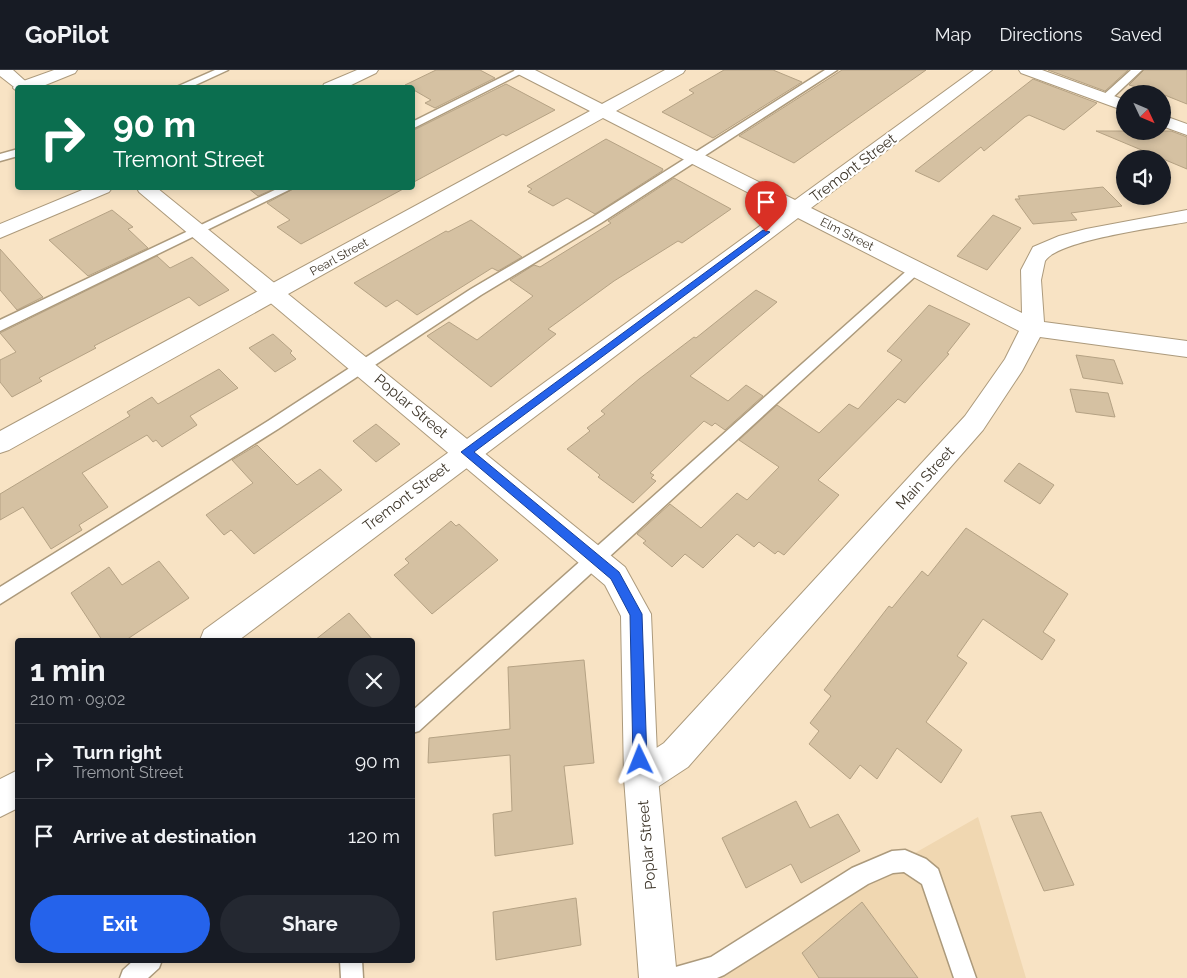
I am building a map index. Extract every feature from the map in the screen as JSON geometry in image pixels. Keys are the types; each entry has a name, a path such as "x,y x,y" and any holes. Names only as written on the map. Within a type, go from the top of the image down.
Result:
{"street":[{"path":"3,70 15,85"},
{"path":"29,85 69,70"},
{"path":"337,85 370,70"},
{"name":"Elm Street","path":"523,70 1032,328 1187,349"},
{"name":"Pearl Street","path":"0,443 677,70"},
{"name":"Tremont Street","path":"218,638 466,452 984,70"},
{"path":"1027,70 1116,103"},
{"path":"1171,124 1187,130"},
{"path":"0,232 97,190"},
{"name":"Poplar Street","path":"148,190 615,576 636,614 641,778 658,978"},
{"name":"Main Street","path":"641,778 676,755 974,424 1006,377 1032,328 1031,269 1040,252 1063,241 1187,216"},
{"path":"0,800 15,789"}],"lane":[{"path":"186,85 223,70"},
{"path":"415,124 523,70"},
{"path":"0,596 364,367 476,292 597,220 832,70"},
{"path":"1105,99 1137,70"},
{"path":"0,158 15,153"},
{"path":"0,326 282,190"},
{"path":"415,721 916,269"},
{"path":"673,978 716,967 860,876 892,862 906,861 918,867 930,877 965,978"},
{"path":"131,978 147,963"},
{"path":"351,963 352,978"}],"shaded area":[{"path":"978,817 1026,978 713,978 880,873"}],"building":[{"path":"436,70 480,70 495,78 435,108 425,103 431,100 415,91 415,85 405,85"},
{"path":"724,70 773,70 802,82 713,138 662,112 694,93 689,90"},
{"path":"842,70 926,70 794,163 739,136"},
{"path":"1048,70 1128,70 1105,91"},
{"path":"1144,70 1187,70 1187,104 1171,98 1171,85 1129,85"},
{"path":"1033,79 1097,103 1064,130 1029,115 1025,117 984,151 981,147 939,182 915,171"},
{"path":"506,84 555,110 506,136 503,134 415,181 415,130"},
{"path":"1096,131 1116,131 1116,139"},
{"path":"1171,131 1187,137 1187,169 1171,162 1171,150 1142,150 1118,140 1171,140"},
{"path":"606,139 663,169 662,171 595,214 567,198 553,206 528,192 532,189 527,186"},
{"path":"674,178 731,209 682,243 678,241 614,281 548,329 556,334 491,387 427,336 449,322 477,340 533,296 510,280 534,265 540,267 587,238 611,223 608,221"},
{"path":"1103,187 1116,200 1116,205 1122,206 1071,213 1077,220 1033,224 1015,199 1020,199 1018,196"},
{"path":"250,190 272,190 258,196"},
{"path":"291,190 401,190 301,244 277,227 290,220 267,203"},
{"path":"112,210 133,227 128,229 148,248 88,276 49,240"},
{"path":"993,215 1021,228 987,270 957,256"},
{"path":"471,220 522,257 498,271 492,268 417,315 397,300 386,307 354,283 446,231 448,232"},
{"path":"0,249 43,297 17,310 0,290"},
{"path":"157,256 170,268 192,257 229,290 199,306 189,297 94,346 96,348 39,378 42,381 12,397 0,382 0,360 16,352 0,333"},
{"path":"756,290 777,302 690,376 728,401 746,385 763,396 725,430 715,423 712,426 704,421 650,473 654,475 651,478 656,481 633,503 598,477 600,475 567,449 590,431 587,428 605,414 601,411 639,379 694,337 696,338"},
{"path":"929,305 970,324 947,353 949,354 905,403 898,399 818,480 839,495 784,555 778,551 775,554 759,542 754,547 737,534 703,568 685,554 672,567 643,543 646,541 637,534 670,504 701,528 737,493 747,500 779,467 739,440 777,405 819,433 849,404 858,409 902,360 887,351"},
{"path":"273,334 292,351 290,353 296,359 275,372 249,348"},
{"path":"1076,355 1114,360 1123,384 1083,378"},
{"path":"219,369 238,388 190,416 197,425 162,447 156,440 153,442 147,435 82,473 108,507 79,525 82,530 51,549 23,507 0,520 0,494 130,416 127,412 152,397 158,404"},
{"path":"1070,389 1108,393 1115,417 1076,412"},
{"path":"376,424 400,444 376,462 353,441"},
{"path":"257,445 297,485 320,469 342,490 254,554 231,530 224,535 206,515 253,483 232,460"},
{"path":"1019,463 1054,485 1040,504 1004,481"},
{"path":"451,521 456,526 459,524 498,560 432,614 394,575 409,563 405,559"},
{"path":"966,528 1068,594 1043,632 1055,640 1042,660 983,619 957,656 967,663 926,722 962,750 941,783 897,748 877,779 860,765 850,779 809,744 819,731 810,723 831,696 824,690 889,606 892,608 922,571 928,576"},
{"path":"159,561 189,598 129,638 101,638 71,593 109,567 122,585"},
{"path":"349,613 371,638 318,638"},
{"path":"584,660 594,763 564,766 573,844 495,856 493,814 512,811 510,755 428,763 429,738 510,729 508,667"},
{"path":"796,801 810,828 838,814 860,851 801,883 791,864 746,888 722,838"},
{"path":"1041,812 1074,885 1044,891 1011,816"},
{"path":"576,898 581,945 496,960 493,912"},
{"path":"862,902 918,978 819,978 802,953"}],"route":[{"path":"640,760 636,614 615,576 466,452 766,232"}]}
